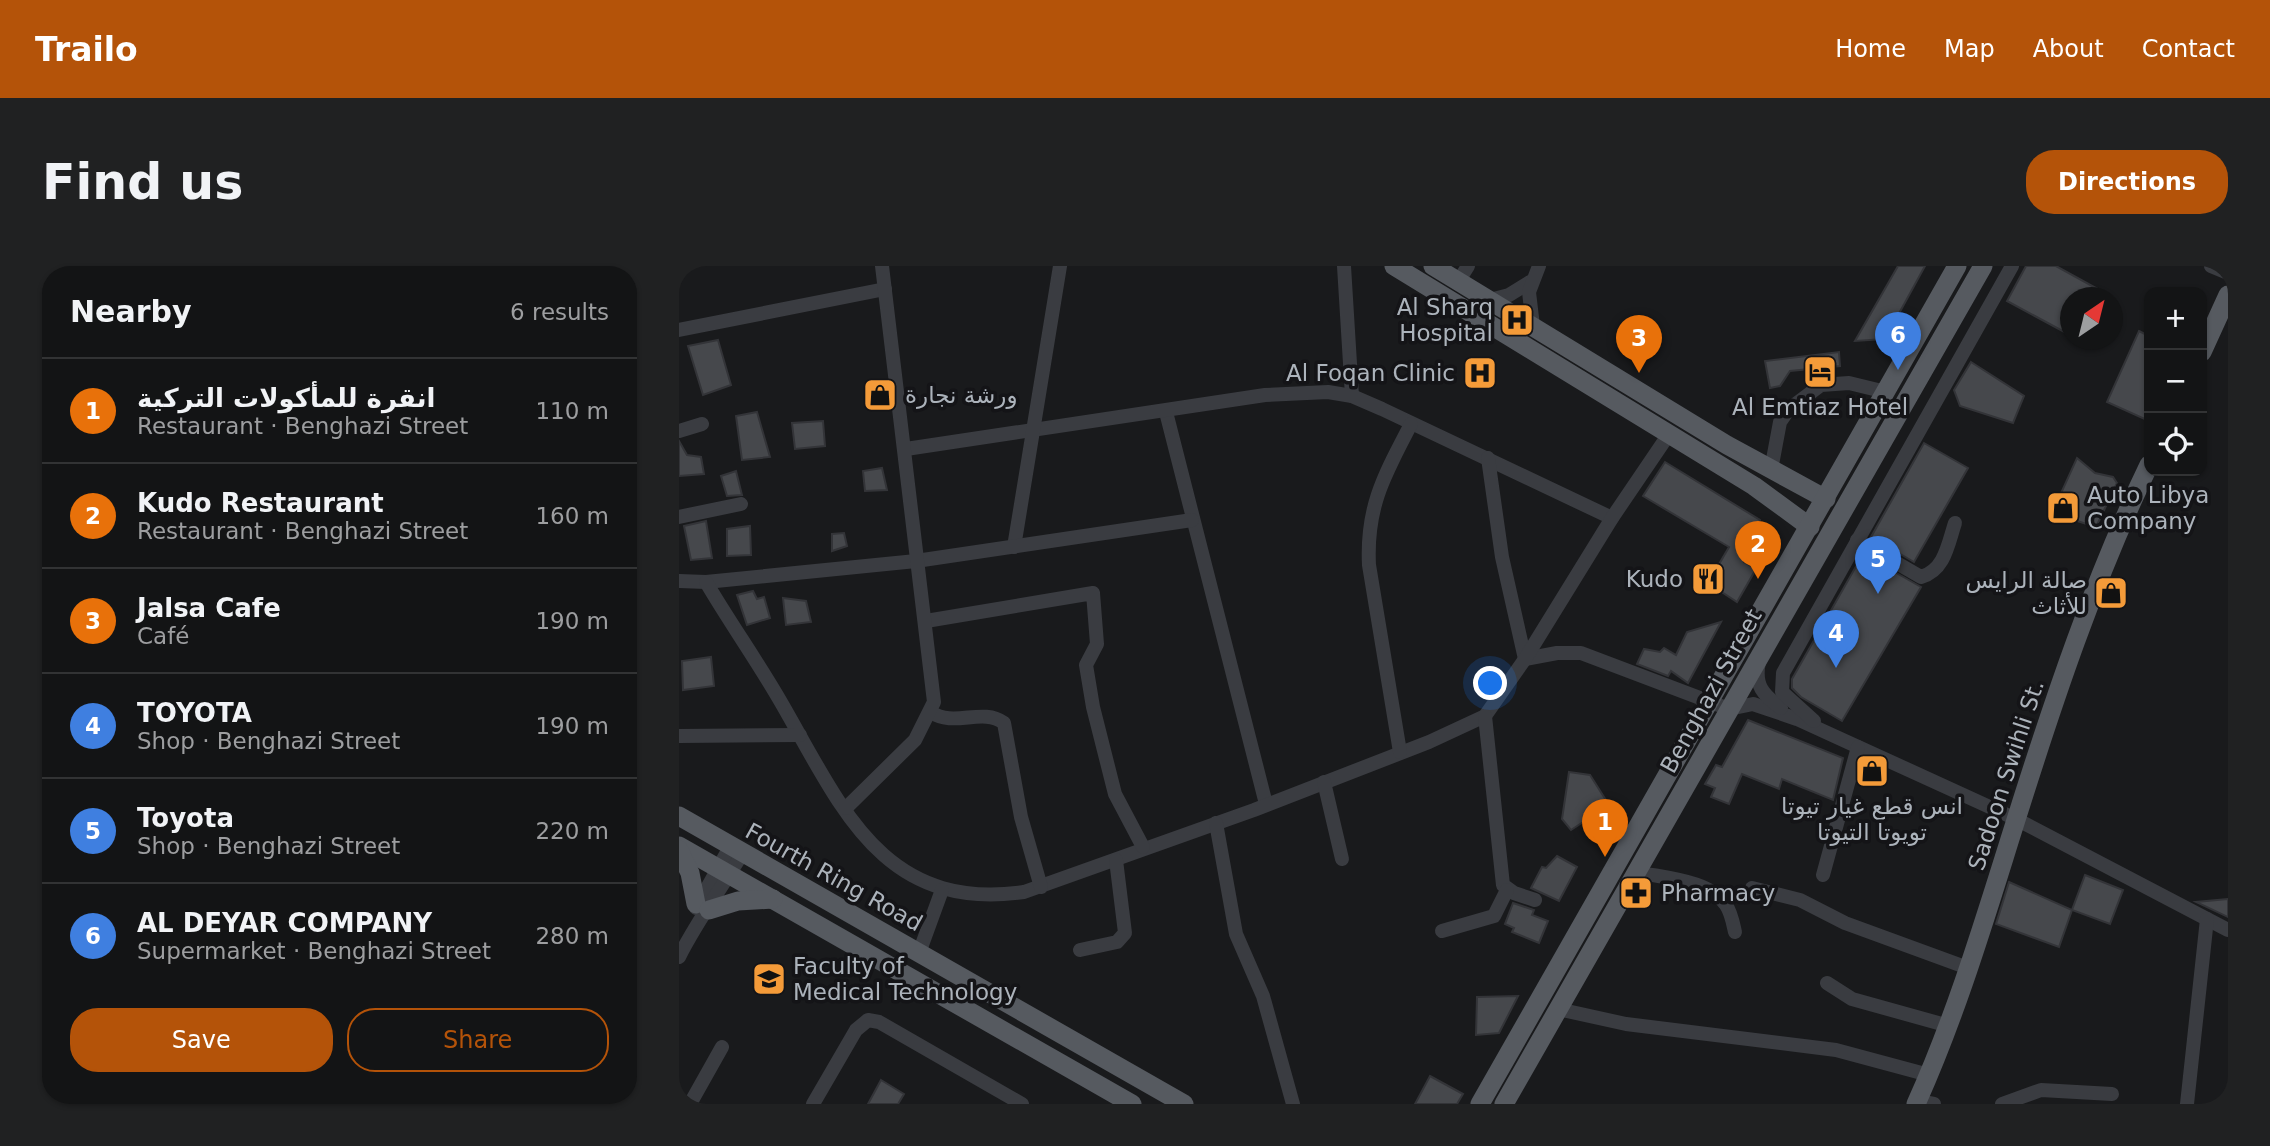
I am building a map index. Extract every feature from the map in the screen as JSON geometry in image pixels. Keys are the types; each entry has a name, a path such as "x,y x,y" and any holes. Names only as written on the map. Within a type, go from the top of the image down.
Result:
{"main road":[{"path":"1394,266 1669,434 1769,497 1810,527"},
{"path":"1433,266 1463,274 1490,300 1776,473 1826,499"},
{"name":"Benghazi Street","path":"1480,1104 1957,266"},
{"name":"Benghazi Street","path":"1504,1104 1983,266"},
{"path":"2203,350 2223,316 2228,295"},
{"path":"1769,497 1776,473"},
{"name":"Sadoon Swihli St.","path":"1923,1103 1929,1075 1949,1026 2016,819 2113,541 2144,476"},
{"name":"Fourth Ring Road","path":"679,816 736,851 1184,1104"},
{"path":"679,848 1132,1104"},
{"path":"679,848 690,873 700,913 739,901 773,899"}],"street":[{"path":"846,808 915,740 932,712 934,702 926,621 916,561 906,449 882,266"},
{"path":"1014,547 1036,429 1060,266"},
{"path":"1344,266 1352,396"},
{"path":"1533,326 1529,299 1530,282 1539,266"},
{"path":"1841,740 1790,701 1782,692 1780,680 2011,266"},
{"path":"2211,266 2228,273"},
{"path":"1490,300 1509,295 1530,282"},
{"path":"679,330 885,289"},
{"path":"1776,473 1780,422 1789,409 1821,385 1849,383 1886,392"},
{"path":"906,449 1265,396 1328,393 1352,396 1612,518"},
{"path":"1166,412 1266,804"},
{"path":"679,431 702,424"},
{"path":"1400,752 1369,565 1367,536 1374,499 1411,424"},
{"path":"706,582 863,833 890,862 942,890 997,896 1041,887 1116,860 1143,847 1216,823 1429,743 1485,716 1525,659 1612,518 1669,434"},
{"path":"1488,458 1502,558 1525,659"},
{"path":"679,517 741,505"},
{"path":"679,581 706,582 916,561 1192,520"},
{"path":"1857,540 1921,577 1931,574 1941,563 1955,523"},
{"path":"926,621 1093,593 1097,644 1086,666 1093,707 1115,794 1143,847"},
{"path":"1762,650 1757,672 1761,691 1797,719"},
{"path":"1525,659 1581,653 1620,665 1729,709 1753,704 1797,719 2016,819 2228,930"},
{"path":"932,712 950,720 981,717 996,718 1004,723 1021,817 1041,887"},
{"path":"1485,716 1503,885 1507,890 1535,900"},
{"path":"679,736 800,735"},
{"path":"1823,875 1858,747"},
{"path":"1324,782 1342,859"},
{"path":"1216,823 1236,934 1263,996 1293,1104"},
{"path":"679,957 700,913 736,851"},
{"path":"1080,950 1117,942 1125,933 1116,860"},
{"path":"1637,872 1689,883 1717,895 1729,911 1735,932"},
{"path":"1752,888 1800,900 1845,923 1968,968"},
{"path":"919,953 942,890"},
{"path":"1442,931 1493,916 1507,890"},
{"path":"2187,1104 2207,919"},
{"path":"1827,984 1852,999 1949,1026"},
{"path":"1558,1009 1626,1024 1836,1050 1929,1075"},
{"path":"813,1104 856,1030 868,1020 879,1022 1022,1104"},
{"path":"690,1104 722,1048"},
{"path":"2002,1104 2041,1090 2112,1094"}],"building":[{"path":"1898,266 1925,266 1885,339 1855,341"},
{"path":"2026,266 2056,266 2094,287 2060,287 2060,330 2007,301"},
{"path":"2139,331 2144,334 2144,419 2107,402"},
{"path":"718,340 731,385 703,395 688,346"},
{"path":"1839,352 1840,366 1790,371 1780,386 1770,388 1765,361"},
{"path":"1971,362 2024,396 2013,423 1960,406 1954,390"},
{"path":"757,412 770,457 742,460 736,416"},
{"path":"823,421 825,446 795,449 792,423"},
{"path":"679,441 687,455 701,457 704,474 679,476"},
{"path":"1924,443 1968,468 1914,562 1871,537"},
{"path":"2077,458 2095,473 2113,477 2117,483 2096,527 2052,513"},
{"path":"1665,462 1760,520 1744,562 1756,569 1737,602 1708,583 1729,547 1643,496"},
{"path":"882,468 887,490 865,491 863,471"},
{"path":"736,471 742,495 727,496 721,476"},
{"path":"706,521 712,558 691,560 684,526"},
{"path":"750,526 751,555 727,556 727,529"},
{"path":"844,533 847,546 832,551 832,534"},
{"path":"1863,554 1921,587 1842,721 1801,697 1792,688 1792,679"},
{"path":"753,591 757,599 764,597 770,618 747,625 737,595"},
{"path":"783,598 806,601 811,622 786,625"},
{"path":"1721,622 1688,683 1671,671 1668,676 1637,664 1644,649 1660,652 1664,648 1676,655 1687,632"},
{"path":"711,657 714,686 683,690 682,661"},
{"path":"1748,720 1843,758 1833,800 1782,779 1779,789 1742,774 1729,804 1711,797 1715,788 1705,784 1716,765 1722,767"},
{"path":"1569,772 1590,775 1609,805 1571,830 1562,819"},
{"path":"1557,856 1577,867 1559,901 1531,888 1542,867 1546,868"},
{"path":"2085,875 2123,890 2110,924 2072,910"},
{"path":"2009,882 2072,910 2059,947 1996,924"},
{"path":"2228,899 2228,917 2196,902"},
{"path":"1513,903 1534,910 1532,915 1548,921 1539,943 1512,932 1514,928 1505,924"},
{"path":"1518,996 1499,1033 1476,1035 1477,997"},
{"path":"1430,1076 1463,1094 1457,1104 1415,1104"},
{"path":"881,1080 904,1094 898,1104 868,1104"}],"place":[{"name":"Al Sharq Hospital","path":"1517,320"},
{"name":"AL DEYAR COMPANY","path":"1898,370"},
{"name":"Al Emtiaz Hotel","path":"1820,372"},
{"name":"Al Foqan Clinic","path":"1480,373"},
{"name":"Jalsa Cafe","path":"1639,373"},
{"name":"ورشة نجارة","path":"880,395"},
{"name":"Auto Libya Company","path":"2063,508"},
{"name":"Kudo","path":"1708,579"},
{"name":"Kudo Restaurant","path":"1758,579"},
{"name":"صالة الرايس للأثاث","path":"2111,593"},
{"name":"Toyota","path":"1878,594"},
{"name":"TOYOTA","path":"1836,668"},
{"name":"انس قطع غيار تيوتا تويوتا التيوتا","path":"1872,771"},
{"name":"انقرة للمأكولات التركية","path":"1605,857"},
{"name":"Pharmacy","path":"1636,893"},
{"name":"Faculty of Medical Technology","path":"769,979"}]}
